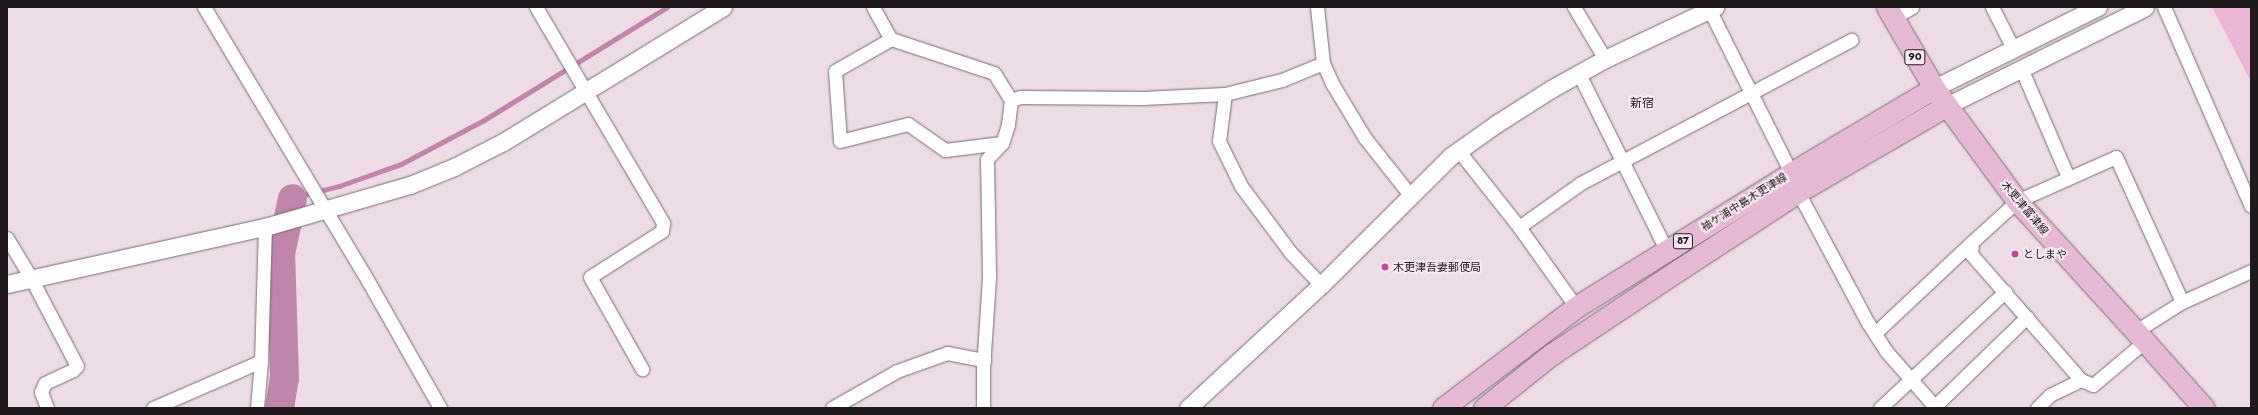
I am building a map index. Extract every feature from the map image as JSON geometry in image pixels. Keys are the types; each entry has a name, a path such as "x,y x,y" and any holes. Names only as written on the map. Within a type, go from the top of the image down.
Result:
{"main road":[{"name":"木更津富津線","path":"1890,12 1946,106 2017,201 2204,408"},
{"name":"袖ケ浦中島木更津線","path":"1443,408 1576,307 1791,173 1934,88"},
{"name":"袖ケ浦中島木更津線","path":"1493,405 1552,354 1798,192 1946,106"}],"street":[{"path":"204,7 440,408"},
{"path":"536,7 662,223 662,231 590,277 642,370"},
{"path":"7,284 265,227 410,185 454,166 503,142 585,90 723,7"},
{"path":"873,7 891,39 994,73 1010,100 1008,125 1002,143 987,158 989,278 984,360 983,408"},
{"path":"1317,7 1323,63 1346,110 1381,160 1410,195"},
{"path":"1574,7 1605,59"},
{"path":"1890,12 1912,7"},
{"path":"1992,7 2012,48"},
{"path":"1934,88 2012,48 2098,7"},
{"path":"1946,106 2145,7"},
{"path":"2164,7 2250,201"},
{"path":"1188,408 1321,285 1410,195 1458,150 1496,124 1605,59 1711,8 1751,94 1791,173"},
{"path":"891,39 835,71 840,142 908,124 945,150 1002,143"},
{"path":"1519,227 1581,183 1851,40"},
{"path":"1010,100 1020,97 1143,98 1225,94 1282,80 1323,63"},
{"path":"2021,68 2068,177"},
{"path":"1579,74 1624,161 1667,251"},
{"path":"1225,94 1219,141 1241,186 1291,254 1321,285"},
{"path":"1458,150 1519,227 1576,307"},
{"path":"1875,333 2017,201 2068,177 2116,157 2182,302"},
{"path":"1798,192 1886,351 1912,380 1933,407 2026,317"},
{"path":"257,408 261,361 265,227"},
{"path":"7,238 31,278 76,366 73,370 45,384 41,392 47,408"},
{"path":"1972,242 1971,254 2081,380 2093,385 2140,336 2182,302 2251,271"},
{"path":"1880,408 1912,380 2005,292"},
{"path":"832,408 897,371 947,353 984,360"},
{"path":"153,408 261,361"},
{"path":"2037,408 2050,395 2081,380"},
{"path":"1479,381 1493,405"}],"shaded area":[{"path":"2212,7 2251,7 2251,82"}],"waterway":[{"path":"292,198 339,186 401,164 484,120 667,7"},
{"path":"279,408 284,378 280,253 292,198"}],"place":[{"name":"としまや","path":"2015,254"},
{"name":"木更津吾妻郵便局","path":"1385,267"}],"district":[{"name":"新宿","path":"1642,104"}]}
